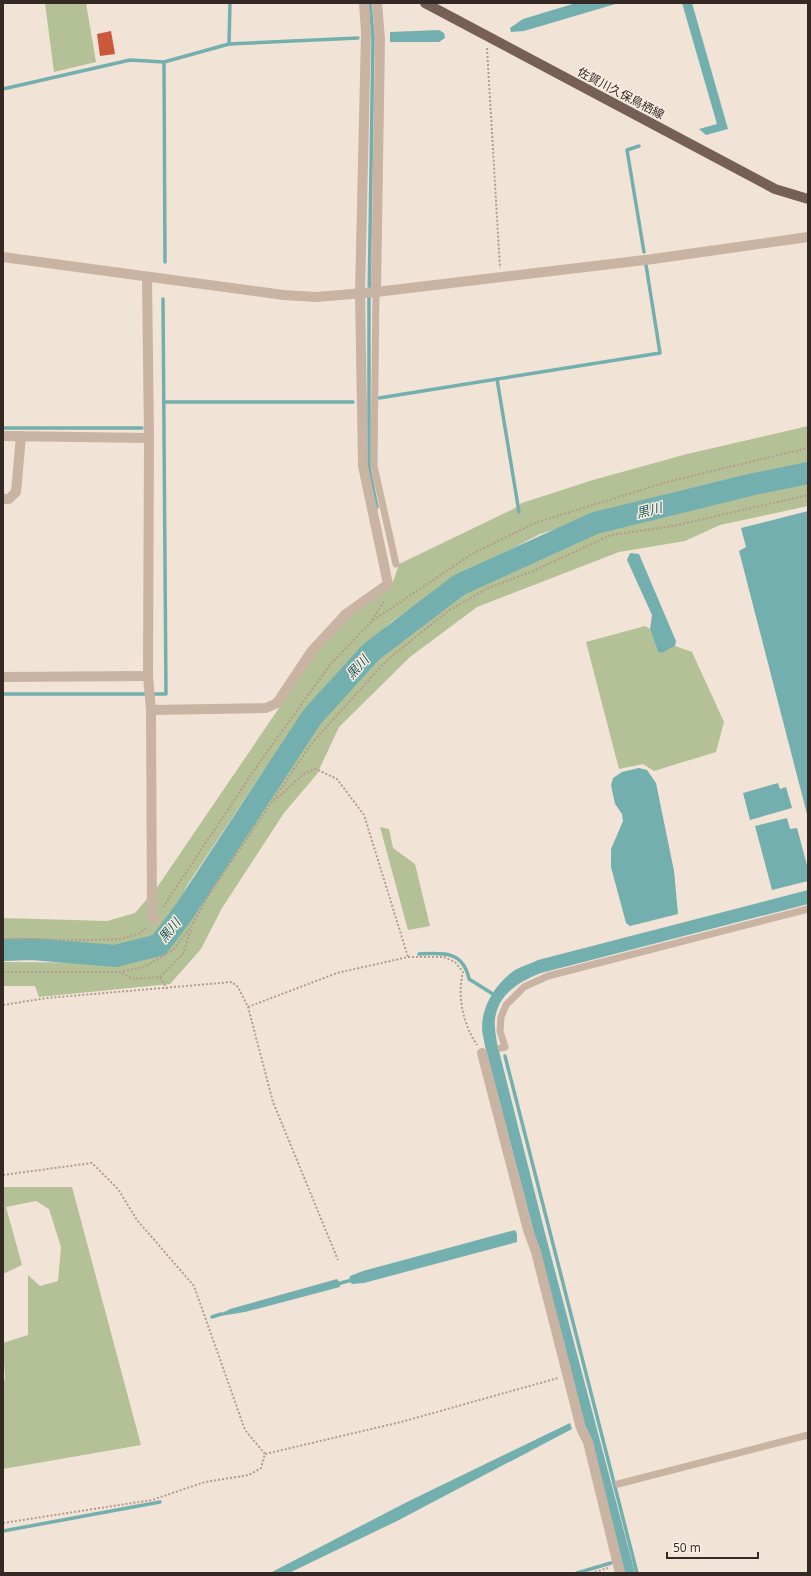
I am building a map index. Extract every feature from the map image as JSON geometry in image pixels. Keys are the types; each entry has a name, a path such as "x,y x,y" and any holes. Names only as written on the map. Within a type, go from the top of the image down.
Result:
{"main road":[{"name":"佐賀川久保鳥栖線","path":"425,3 486,37 775,189 808,199"}],"street":[{"path":"151,710 266,708 277,703 311,652 346,614 388,584 363,466 360,294 366,32 364,3"},
{"path":"376,292 380,39 377,3"},
{"path":"3,257 146,277 316,297 360,294 653,259 808,237"},
{"path":"146,277 148,676 151,710 152,917 155,920"},
{"path":"3,436 148,438"},
{"path":"3,499 9,499 16,492 21,436"},
{"path":"3,677 148,676"},
{"path":"482,1053 528,1230 536,1252 579,1423 588,1442 619,1569"}],"lane":[{"path":"376,292 374,466 396,564"},
{"path":"501,1048 505,1047 500,1031 501,1017 506,1005 524,987 548,976 808,909"},
{"path":"618,1484 808,1434"}],"path":[{"path":"486,37 500,277"},
{"path":"3,939 120,939 140,933 155,920 255,769 329,666 372,622 472,554 535,523 667,482 808,448"},
{"path":"3,972 121,972 146,966 173,950 191,927 210,893 311,744 386,660 448,611 488,588 531,572 611,535 673,526 808,495"},
{"path":"270,805 306,772 316,769 337,779 364,815 408,957"},
{"path":"121,972 132,978 160,978 183,954 191,927"},
{"path":"248,1007 337,973 408,957 444,957 455,962 463,972 460,982 463,1015 470,1035 482,1053"},
{"path":"160,978 167,989"},
{"path":"3,1005 47,998 167,989 232,982 238,987 248,1007 273,1102 338,1260"},
{"path":"3,1175 92,1163 118,1189 136,1220 194,1286 245,1430 265,1454"},
{"path":"265,1454 401,1422 567,1376"},
{"path":"3,1523 152,1500 205,1482 250,1475 261,1468 265,1454"},
{"path":"591,1573 619,1569"}],"green space":[{"path":"45,3 86,3 96,62 54,72"},
{"path":"808,426 808,465 664,496 540,534 469,571 391,622 357,654 264,770 188,884 167,925 146,942 120,949 3,947 3,918 107,921 135,913 158,886 277,711 312,655 349,617 392,585 399,564 515,508 522,503 593,480 687,454"},
{"path":"808,482 808,506 720,525 685,541 619,552 477,607 410,657 339,727 317,774 284,813 222,908 201,949 170,984 39,997 35,986 3,986 3,962 126,963 158,951 179,930 196,900 302,741 379,655 442,603 481,580 606,525 666,516"},
{"path":"645,626 650,629 658,652 662,653 675,646 692,652 724,722 716,752 654,771 643,764 619,769 586,642"},
{"path":"380,827 389,829 393,848 415,864 430,926 408,930"},
{"path":"3,1187 72,1187 141,1445 3,1469 3,1383 5,1378 3,1343 28,1335 28,1275 40,1286 58,1281 61,1247 49,1209 36,1201 6,1207 22,1265 3,1274"}],"water":[{"path":"576,3 619,3 524,31 511,32 510,28 523,19"},
{"path":"682,3 692,3 728,129 706,135 699,129 717,124"},
{"path":"439,30 444,33 445,38 439,42 390,42 390,32"},
{"path":"808,511 808,818 739,551 746,547 741,528"},
{"path":"630,553 639,554 676,641 675,646 662,653 658,652 650,629 652,615 627,560"},
{"path":"639,768 647,770 656,783 674,871 678,914 630,926 626,923 611,867 611,849 623,821 622,814 615,804 611,785 613,778 622,772"},
{"path":"778,783 780,789 786,787 792,808 750,820 743,793"},
{"path":"787,818 790,829 797,828 808,869 808,881 772,890 755,826"},
{"path":"808,890 808,904 541,973 519,984 507,993 502,999 496,1014 495,1025 497,1043 545,1233 635,1573 625,1573 592,1441 583,1420 485,1046 482,1027 485,1010 492,995 508,975 515,970 538,960"},
{"path":"515,1230 517,1234 517,1242 364,1283 352,1284 349,1281 350,1276 363,1271"},
{"path":"337,1279 340,1283 340,1287 245,1312 214,1317 230,1309"},
{"path":"570,1423 572,1429 397,1521 289,1573 270,1573 407,1502"}],"building":[{"path":"111,31 115,54 100,56 97,34"}],"waterway":[{"path":"229,44 230,3"},
{"path":"370,3 373,37 369,302 369,468 377,507"},
{"path":"165,262 164,62 229,44 358,38"},
{"path":"3,89 130,60 164,62"},
{"path":"639,146 627,150 644,252"},
{"path":"379,398 660,353 646,265"},
{"path":"3,694 166,694 163,299"},
{"path":"497,379 519,512"},
{"path":"164,402 353,402"},
{"path":"3,428 142,428"},
{"name":"黒川","path":"3,950 32,949 115,956 159,945 184,912 312,717 371,652 459,585 595,523 754,484 808,473"},
{"path":"419,954 436,953 450,955 457,958 462,963 469,979 496,996"},
{"path":"505,1056 637,1573"},
{"path":"337,1284 352,1280"},
{"path":"212,1317 221,1314"},
{"path":"3,1531 160,1502"},
{"path":"577,1573 611,1563"}]}
